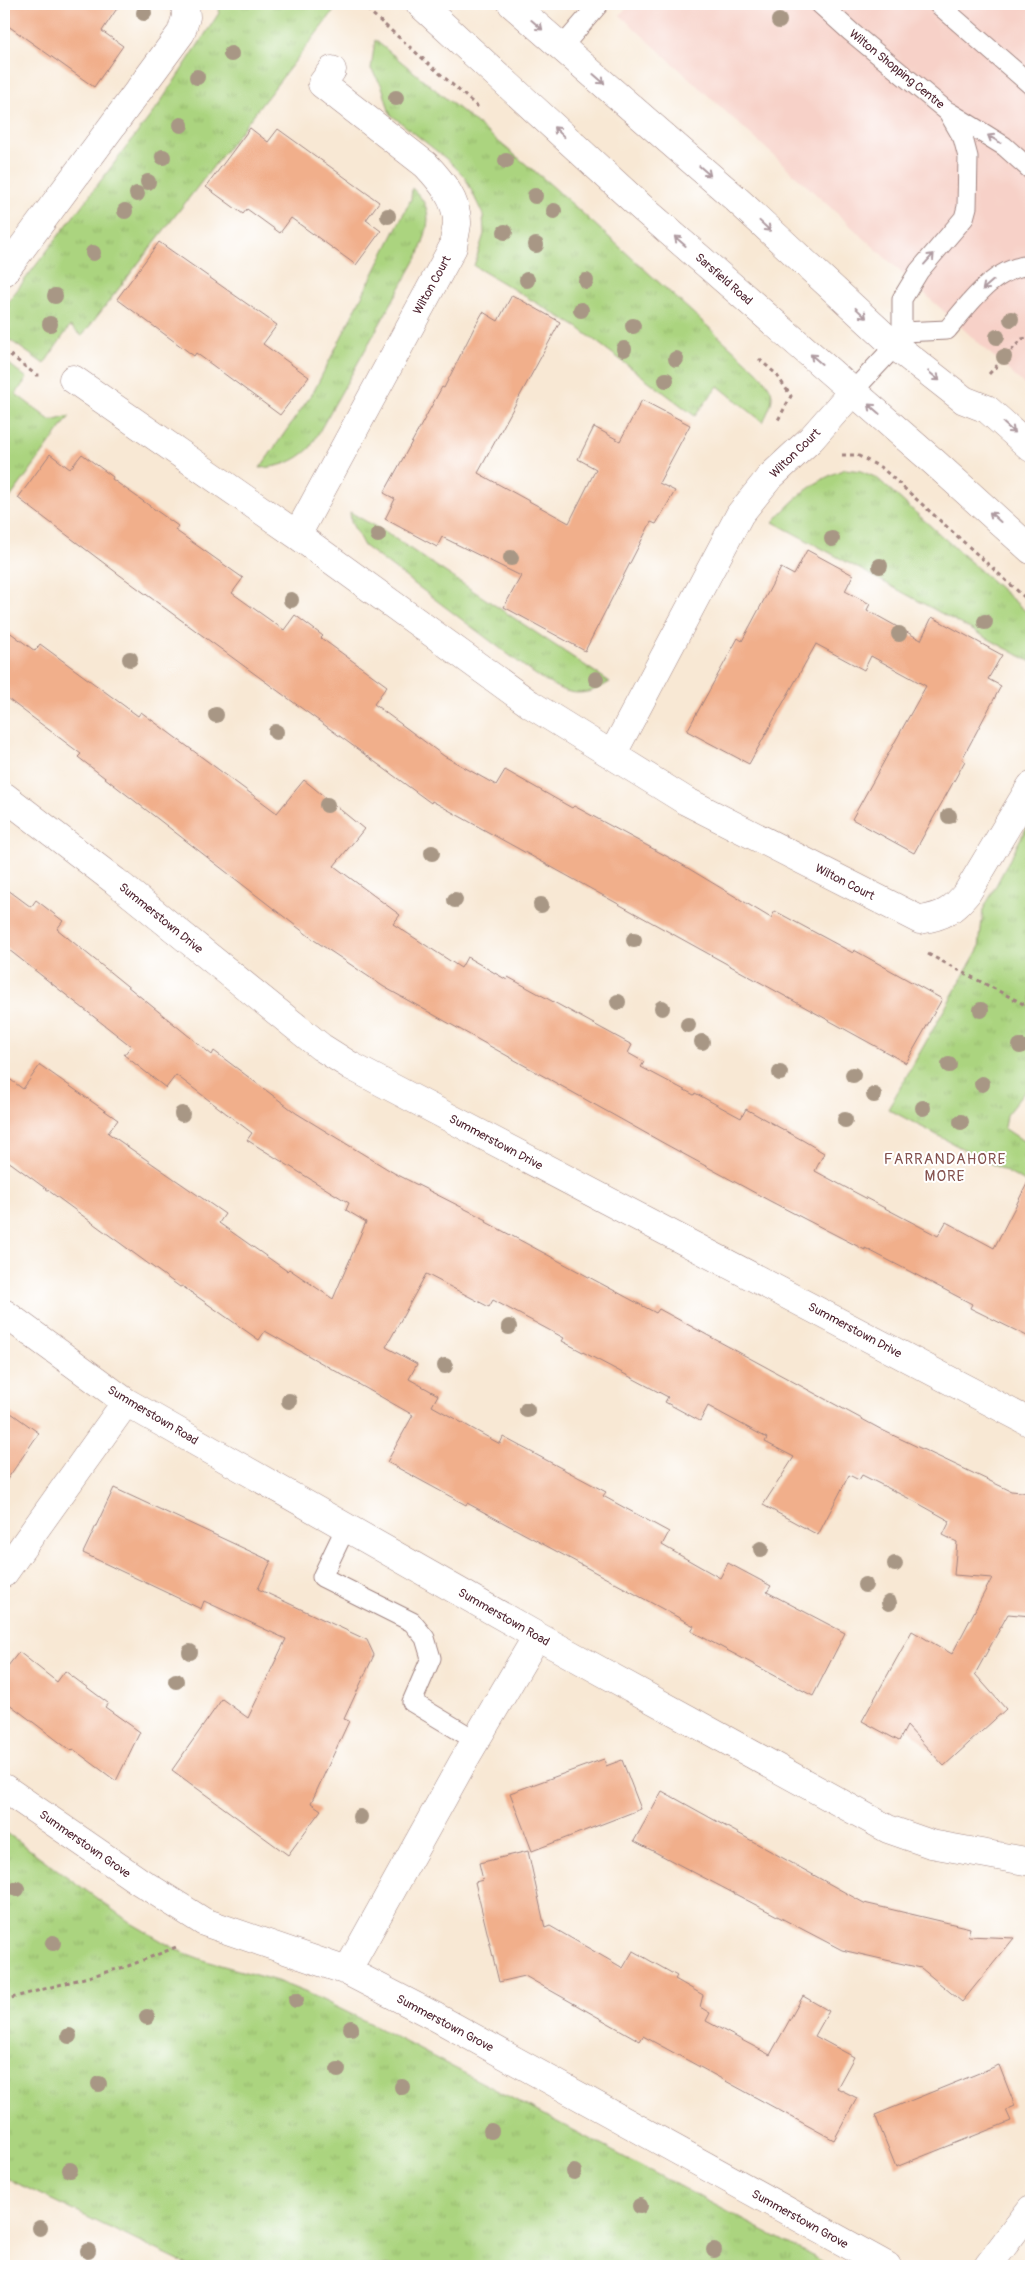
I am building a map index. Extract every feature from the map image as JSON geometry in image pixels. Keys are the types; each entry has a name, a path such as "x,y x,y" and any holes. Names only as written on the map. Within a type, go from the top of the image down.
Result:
{"street":[{"path":"4,272 181,33 186,18 185,4"},
{"name":"Sarsfield Road","path":"420,4 641,207 853,391 1031,550"},
{"path":"512,4 899,339 964,400 987,409 1031,448"},
{"name":"Wilton Court","path":"297,535 452,247 457,222 452,200 440,179 322,84 332,70"},
{"name":"Wilton Court","path":"73,379 297,535 530,704 686,800 920,920 939,917 954,909 967,893 1031,786"},
{"name":"Wilton Court","path":"612,755 740,514 769,478 811,439 853,391"},
{"name":"Summerstown Drive","path":"4,796 115,881 321,1047 351,1066 1031,1423"},
{"name":"Summerstown Road","path":"4,1313 126,1402 537,1636 888,1829 931,1844 1031,1862"},
{"path":"4,1573 126,1402"},
{"path":"347,1971 475,1740 537,1636"},
{"name":"Summerstown Grove","path":"4,1788 139,1881 204,1922 347,1971 444,2022 887,2266"},
{"path":"988,2266 1031,2209"}],"lane":[{"path":"562,47 598,4"},
{"name":"Wilton Shopping Centre","path":"820,4 948,112 963,138 968,157 968,207 958,227 919,271 902,299 899,339"},
{"path":"938,4 1031,85"},
{"path":"948,112 1004,146 1031,170"},
{"path":"853,391 899,339 947,330 978,294 999,275 1012,269 1031,265"},
{"path":"346,1527 322,1577 412,1622 425,1638 431,1658 412,1702 475,1740"}],"path":[{"path":"361,4 482,111"},
{"path":"964,400 1022,339 1031,337"},
{"path":"4,350 36,375 73,379"},
{"path":"755,355 776,374 791,396 775,425"},
{"path":"836,456 857,455 882,468 1031,603"},
{"path":"4,2000 128,1966 187,1943 204,1922"}],"shaded area":[{"path":"630,4 1031,4 1031,391 620,15"}],"green space":[{"path":"220,4 334,4 337,7 82,336 70,326 44,364 4,336 4,307 158,106 219,13"},
{"path":"375,40 550,184 756,370 772,394 772,400 763,422 718,386 695,416 577,327 474,266 484,234 483,215 465,177 449,161 390,114 382,86 371,69"},
{"path":"412,188 420,196 427,211 428,219 419,254 310,448 299,457 287,463 260,468 314,391 411,199"},
{"path":"4,360 27,378 16,394 51,421 70,416 4,506"},
{"path":"845,469 861,471 877,478 1031,616 1031,662 773,522 789,505 815,484"},
{"path":"350,512 388,534 610,682 589,692 570,692 553,685 533,673 364,546 351,522"},
{"path":"1031,819 1031,1084 1006,1115 1004,1128 1031,1146 1031,1185 888,1109 979,948 983,910"},
{"path":"4,1831 131,1923 177,1950 206,1961 277,1981 312,1995 831,2266 189,2266 4,2177"}],"building":[{"path":"4,4 120,4 102,31 123,46 94,87 4,23"},
{"path":"250,128 268,142 278,129 379,202 366,220 381,231 356,265 291,218 280,233 247,209 243,214 206,187"},
{"path":"159,242 277,325 263,344 309,377 280,415 196,353 194,356 117,299"},
{"path":"512,295 560,322 478,473 569,523 596,469 578,459 594,427 620,441 642,400 690,425 659,483 675,491 656,524 651,522 585,651 504,607 521,576 442,537 437,547 385,519 395,499 384,493 442,387 444,388 483,312 498,321"},
{"path":"50,454 70,469 82,454 113,477 112,479 178,526 175,530 243,578 232,593 284,630 295,615 323,636 321,638 387,686 374,704 444,756 496,785 505,770 572,808 574,806 681,864 771,918 775,911 853,953 854,950 942,999 906,1063 432,801 431,803 117,573 18,498"},
{"path":"807,550 853,575 845,591 870,604 867,610 921,640 932,617 1002,655 988,679 1001,686 962,759 965,761 914,853 852,819 926,686 871,656 864,670 816,644 749,764 687,731 738,638 742,641 781,568 794,575"},
{"path":"4,628 35,651 40,644 138,716 141,712 277,813 304,780 364,829 334,866 400,915 393,924 461,968 467,957 507,980 508,977 632,1045 628,1053 644,1062 641,1067 694,1095 695,1093 741,1118 746,1109 804,1141 824,1153 815,1171 841,1185 938,1236 946,1222 994,1248 1031,1176 1031,1338 970,1308 972,1304 770,1201 667,1145 384,987 314,940 78,757 81,754 4,696"},
{"path":"4,887 31,907 36,900 63,921 57,929 212,1055 214,1051 296,1113 394,1173 487,1220 486,1222 656,1313 659,1309 884,1431 1011,1491 1031,1493 1031,1616 1008,1614 975,1674 1006,1709 944,1766 907,1726 899,1741 862,1721 912,1631 952,1654 992,1578 954,1575 957,1542 943,1535 950,1521 914,1501 862,1475 859,1480 849,1475 818,1535 763,1505 794,1457 765,1442 767,1438 708,1406 700,1421 665,1402 668,1397 562,1341 564,1338 493,1300 489,1307 426,1274 386,1347 417,1364 409,1379 438,1395 432,1406 500,1444 503,1437 606,1492 603,1496 669,1532 662,1545 720,1578 728,1563 771,1586 767,1592 845,1633 813,1696 691,1631 694,1626 467,1503 466,1505 387,1462 413,1415 265,1331 259,1340 182,1286 180,1287 4,1158 4,1075 23,1089 40,1065 118,1120 108,1133 225,1214 219,1223 287,1271 289,1269 333,1299 366,1222 346,1210 349,1203 247,1140 252,1133 176,1075 166,1088 124,1055 131,1046 4,946"},
{"path":"4,1408 39,1433 4,1484"},
{"path":"114,1488 271,1561 258,1589 367,1640 374,1655 344,1719 349,1721 311,1803 321,1810 288,1855 172,1770 222,1699 248,1718 286,1639 204,1601 201,1609 83,1553"},
{"path":"19,1652 57,1682 65,1671 108,1703 105,1707 140,1732 116,1781 73,1749 71,1751 4,1700 4,1671"},
{"path":"604,1759 606,1766 622,1760 641,1809 532,1851 510,1793"},
{"path":"662,1791 864,1903 970,1928 968,1936 1014,1938 962,2002 921,1968 842,1950 634,1841"},
{"path":"528,1851 545,1928 550,1926 623,1968 633,1951 677,1976 675,1979 703,1995 700,2007 710,2013 706,2021 770,2055 803,1996 829,2011 815,2036 854,2057 837,2088 857,2098 834,2140 643,2036 640,2041 525,1976 499,1982 475,1882 483,1880 479,1863"},
{"path":"999,2065 1015,2106 1006,2110 1011,2121 896,2167 875,2115"}],"district":[{"name":"FARRANDAHORE MORE","path":"945,1168"}]}
